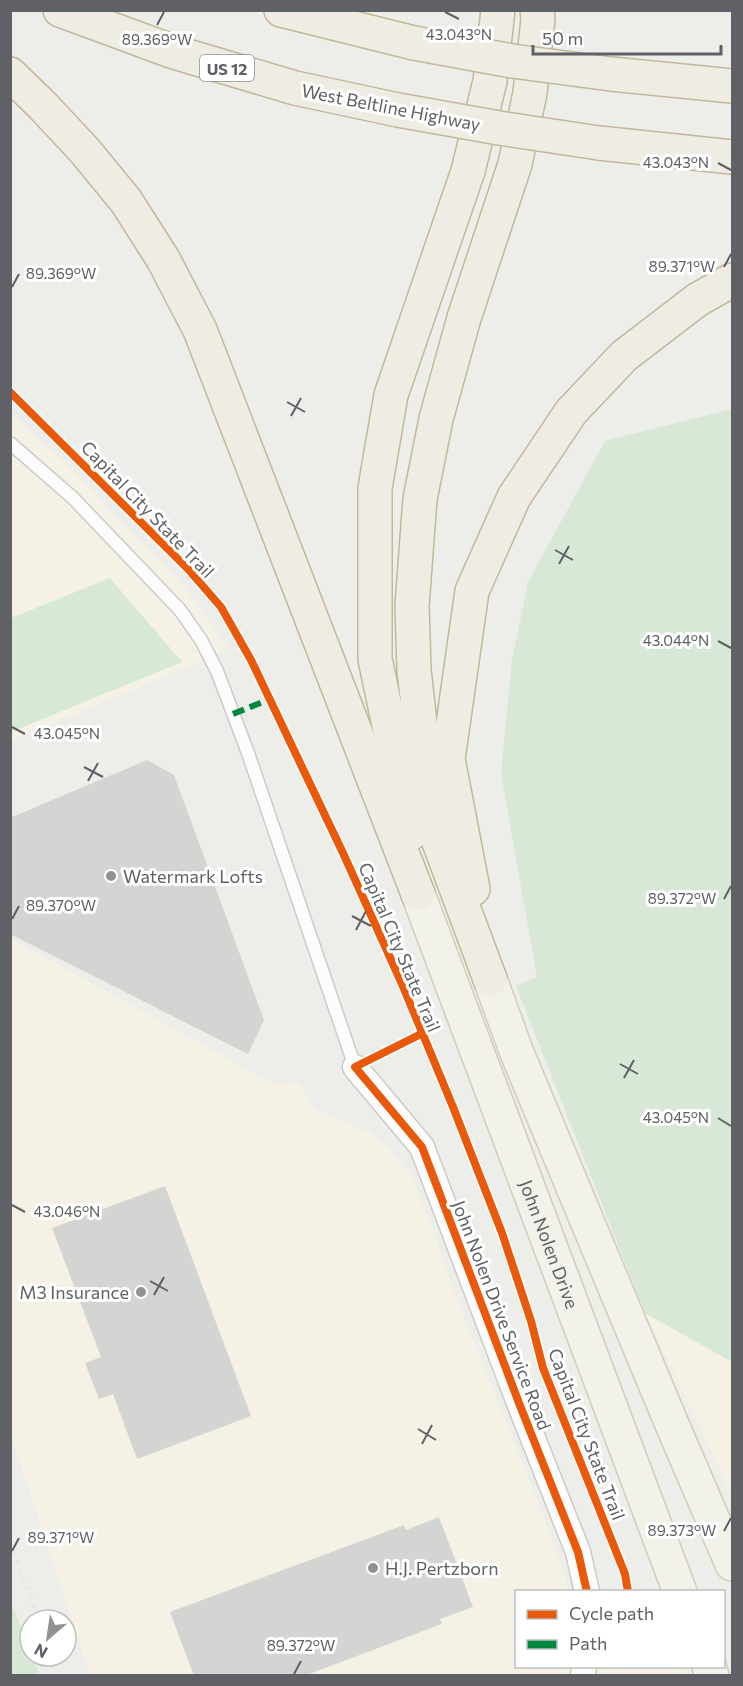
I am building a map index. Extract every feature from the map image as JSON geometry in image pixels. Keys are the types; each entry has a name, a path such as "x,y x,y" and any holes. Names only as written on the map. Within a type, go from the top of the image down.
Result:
{"highway":[{"name":"West Beltline Highway","path":"60,10 196,59 295,88 499,128 598,143 732,157"},
{"path":"281,10 414,43 512,61 732,86"},
{"path":"418,894 408,816 375,659 375,488 391,395 468,171 490,81 498,10"},
{"path":"490,979 431,821 414,670 412,606 420,499 436,419 464,318 515,165 530,93 538,20 537,10"},
{"path":"10,74 85,151 126,201 163,259 200,330 418,894"},
{"path":"490,979 448,759 472,591 514,497 571,412 624,356 698,300 732,280"}],"main road":[{"name":"John Nolen Drive","path":"418,894 679,1590"},
{"path":"490,979 526,1075 732,1564"}],"street":[{"name":"John Nolen Drive Service Road","path":"355,1067 422,1147 578,1552 587,1590"}],"lane":[{"path":"10,442 64,489 180,610 201,640 216,671 248,753 355,1067"}],"shaded area":[{"path":"10,413 67,465 185,588 228,648 11,741"},
{"path":"10,938 275,1085 300,1083 308,1100 315,1108 369,1132 386,1145 411,1175 566,1579 567,1590 515,1590 515,1668 684,1668 687,1675 90,1675 78,1639 78,1608 68,1608 11,1435"},
{"path":"645,1313 732,1362 732,1496 699,1426"}],"green space":[{"path":"732,409 732,1362 645,1313 516,986 537,977 501,774 512,661 528,582 605,441"},
{"path":"110,578 182,662 11,732 11,618"},
{"path":"10,1599 18,1620 18,1668 36,1668 39,1675 11,1675"}],"building":[{"name":"Watermark Lofts","path":"147,760 174,775 264,1020 248,1054 10,934 10,818"},
{"name":"M3 Insurance","path":"165,1186 251,1416 137,1459 113,1394 99,1399 85,1363 101,1357 52,1228"},
{"name":"H.J. Pertzborn","path":"439,1517 473,1607 440,1619 442,1624 304,1676 194,1676 170,1612 404,1525 406,1530"}],"railway":[{"path":"10,1543 34,1608"},
{"path":"56,1668 59,1676"}],"marked path":[{"path":"233,714 270,699"}],"cycle path":[{"name":"Capital City State Trail","path":"10,392 188,569 221,607 251,660 343,853 402,984 453,1107 502,1233 531,1321 543,1368 625,1574 628,1590"},
{"name":"Capital City State Trail","path":"421,1034 355,1067 422,1147 578,1552 587,1590"}],"place":[{"name":"Watermark Lofts","path":"111,876"},
{"name":"M3 Insurance","path":"141,1292"},
{"name":"H.J. Pertzborn","path":"373,1568"}]}
